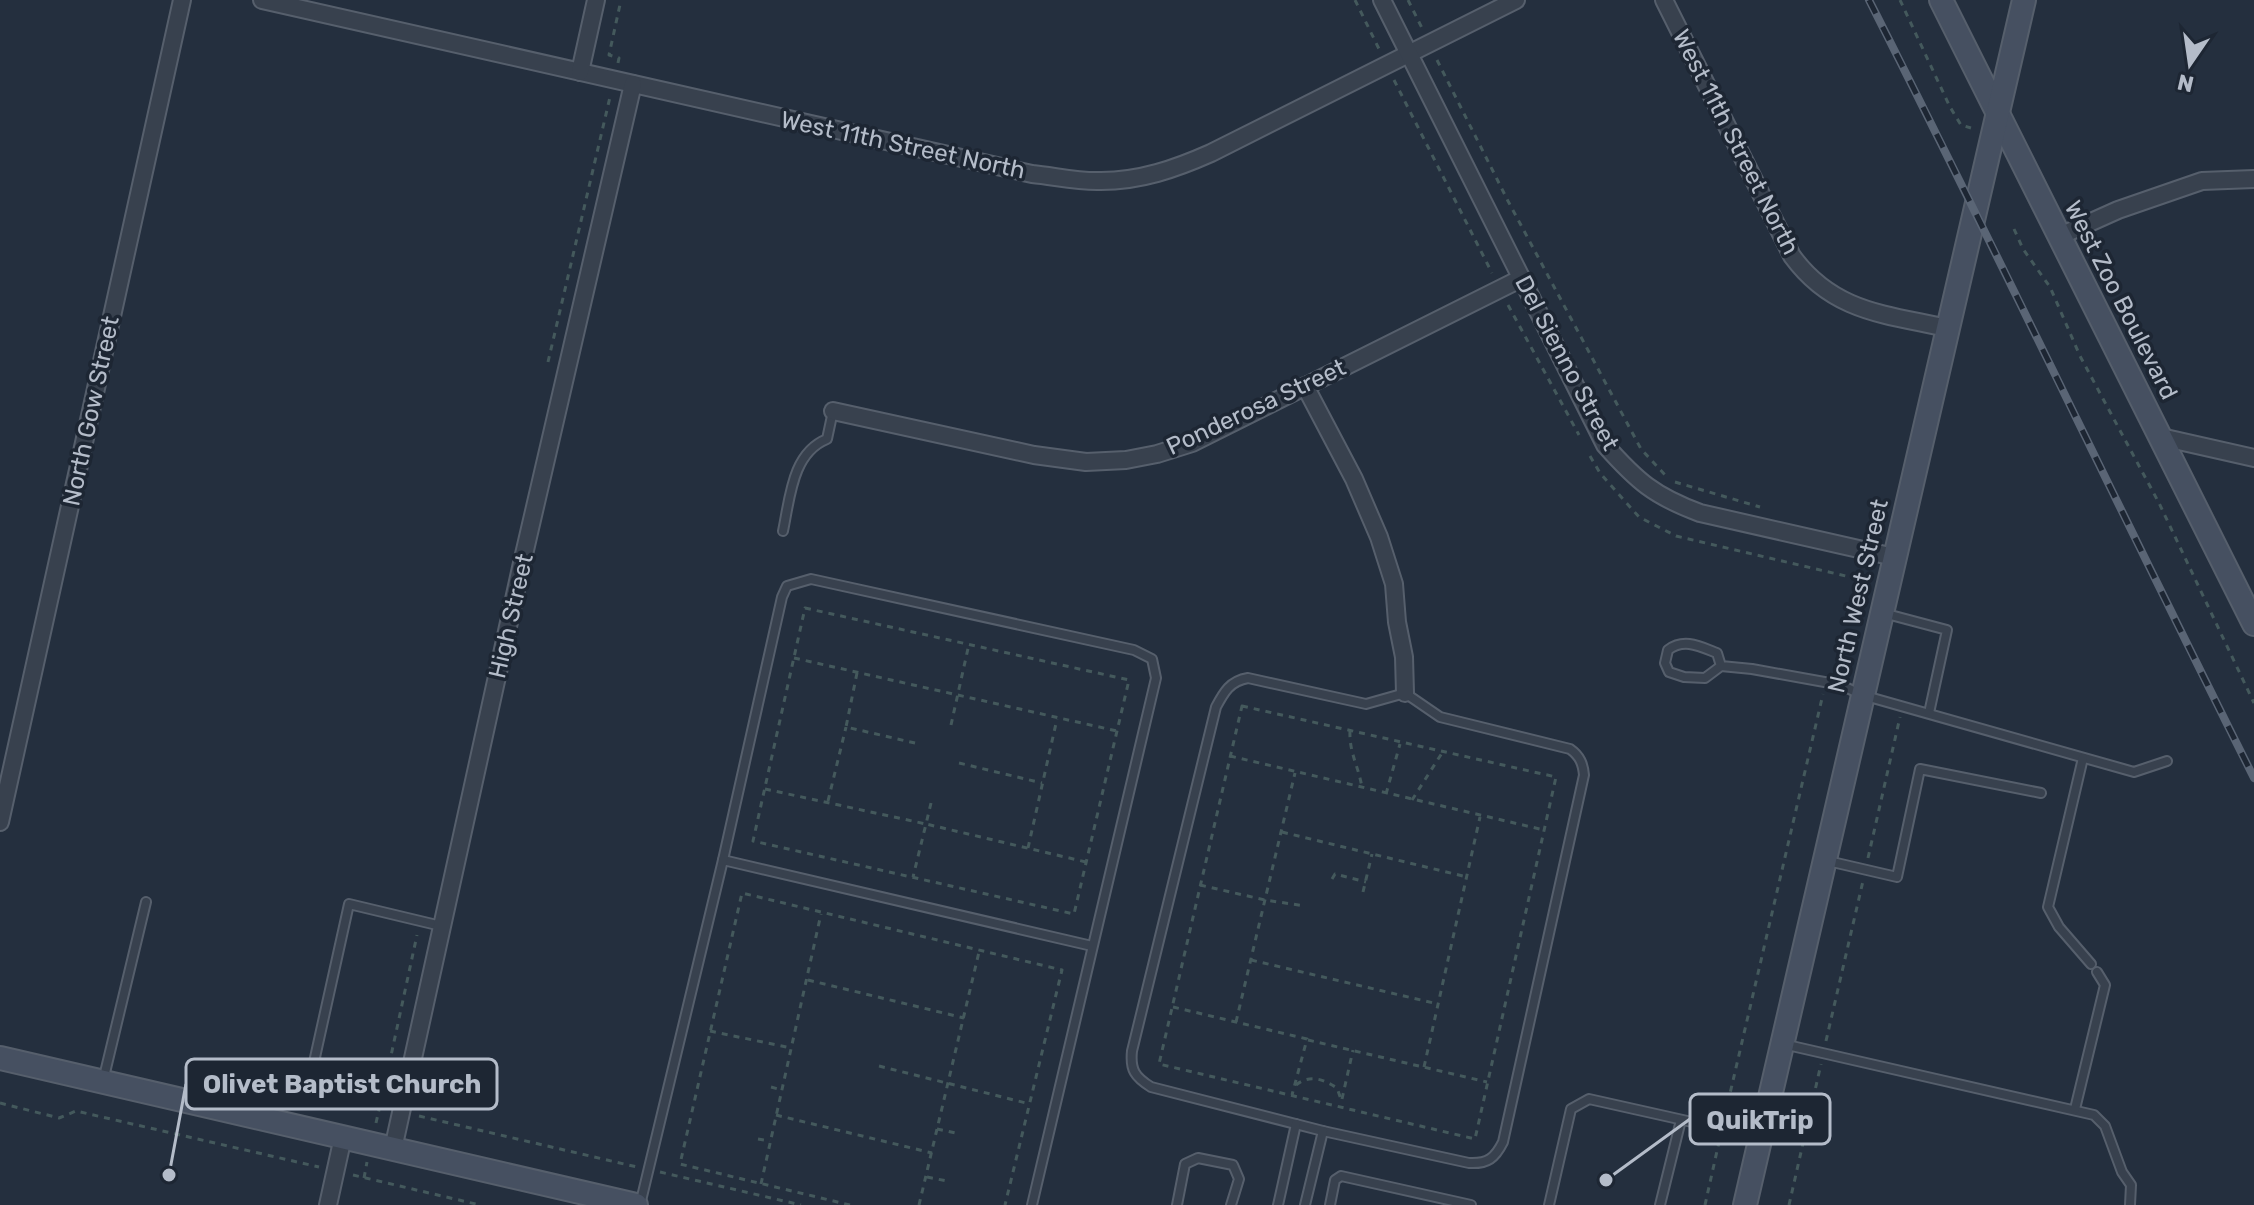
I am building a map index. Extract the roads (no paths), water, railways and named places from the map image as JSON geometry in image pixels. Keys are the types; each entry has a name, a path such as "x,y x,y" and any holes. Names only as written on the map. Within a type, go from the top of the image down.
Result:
{"main road":[{"name":"West Zoo Boulevard","path":"1941,0 2254,624"},
{"name":"North West Street","path":"1745,1205 2024,0"},
{"path":"0,1058 638,1205"}],"street":[{"name":"North Gow Street","path":"0,822 182,0"},
{"name":"West 11th Street North","path":"262,0 1032,174 1099,181 1134,179 1174,169 1516,0"},
{"path":"580,72 596,0"},
{"name":"Del Sienno Street","path":"1382,0 1605,445 1631,474 1673,503 1729,521 1894,557"},
{"name":"West 11th Street North","path":"1664,0 1792,256 1809,278 1830,294 1853,305 1947,328"},
{"name":"High Street","path":"382,1146 401,1112 633,84"},
{"path":"2060,236 2118,210 2202,181 2254,179"},
{"name":"Ponderosa Street","path":"833,411 1034,455 1086,462 1126,460 1192,443 1522,278"},
{"path":"1305,386 1354,479 1379,537 1394,584 1404,657 1405,693"},
{"path":"2161,437 2254,458"},
{"path":"328,1205 343,1137"}],"lane":[{"path":"783,531 797,468 814,444 827,439 833,411"},
{"path":"638,1205 723,860 782,597 787,586 811,579 1134,650 1152,659 1156,678 1032,1205"},
{"path":"1881,613 1947,630 1929,713"},
{"path":"1721,666 1717,653 1688,642 1677,643 1668,650 1665,663 1669,672 1684,677 1705,678 1721,666 1841,685 1862,695 2134,772 2167,761"},
{"path":"1248,678 1366,704 1405,693 1440,717 1577,753 1584,775 1503,1142 1498,1151 1491,1160 1482,1164 1469,1163 1296,1124 1151,1087 1134,1074 1131,1065 1212,722 1216,707 1229,686 1237,680 1248,678"},
{"path":"2083,758 2048,907 2059,927 2091,964"},
{"path":"1823,860 1897,877 1920,769 2041,793"},
{"path":"723,860 1092,946"},
{"path":"103,1082 146,902"},
{"path":"407,1084 314,1062 349,904 442,927"},
{"path":"2075,1109 2105,985 2097,972"},
{"path":"1782,1044 2094,1115 2105,1126 2122,1172 2131,1185 2130,1205"},
{"path":"1549,1205 1571,1109 1589,1099 1760,1137"},
{"path":"1660,1205 1681,1120"},
{"path":"1278,1205 1296,1124"},
{"path":"1305,1205 1323,1131"},
{"path":"1177,1205 1185,1164 1198,1158 1233,1165 1239,1179 1231,1205"},
{"path":"1330,1205 1335,1180 1341,1176 1471,1205"}],"railway":[{"path":"1869,0 2254,778"}],"place":[{"name":"Olivet Baptist Church","path":"169,1175"},
{"name":"QuikTrip","path":"1606,1180"}]}
